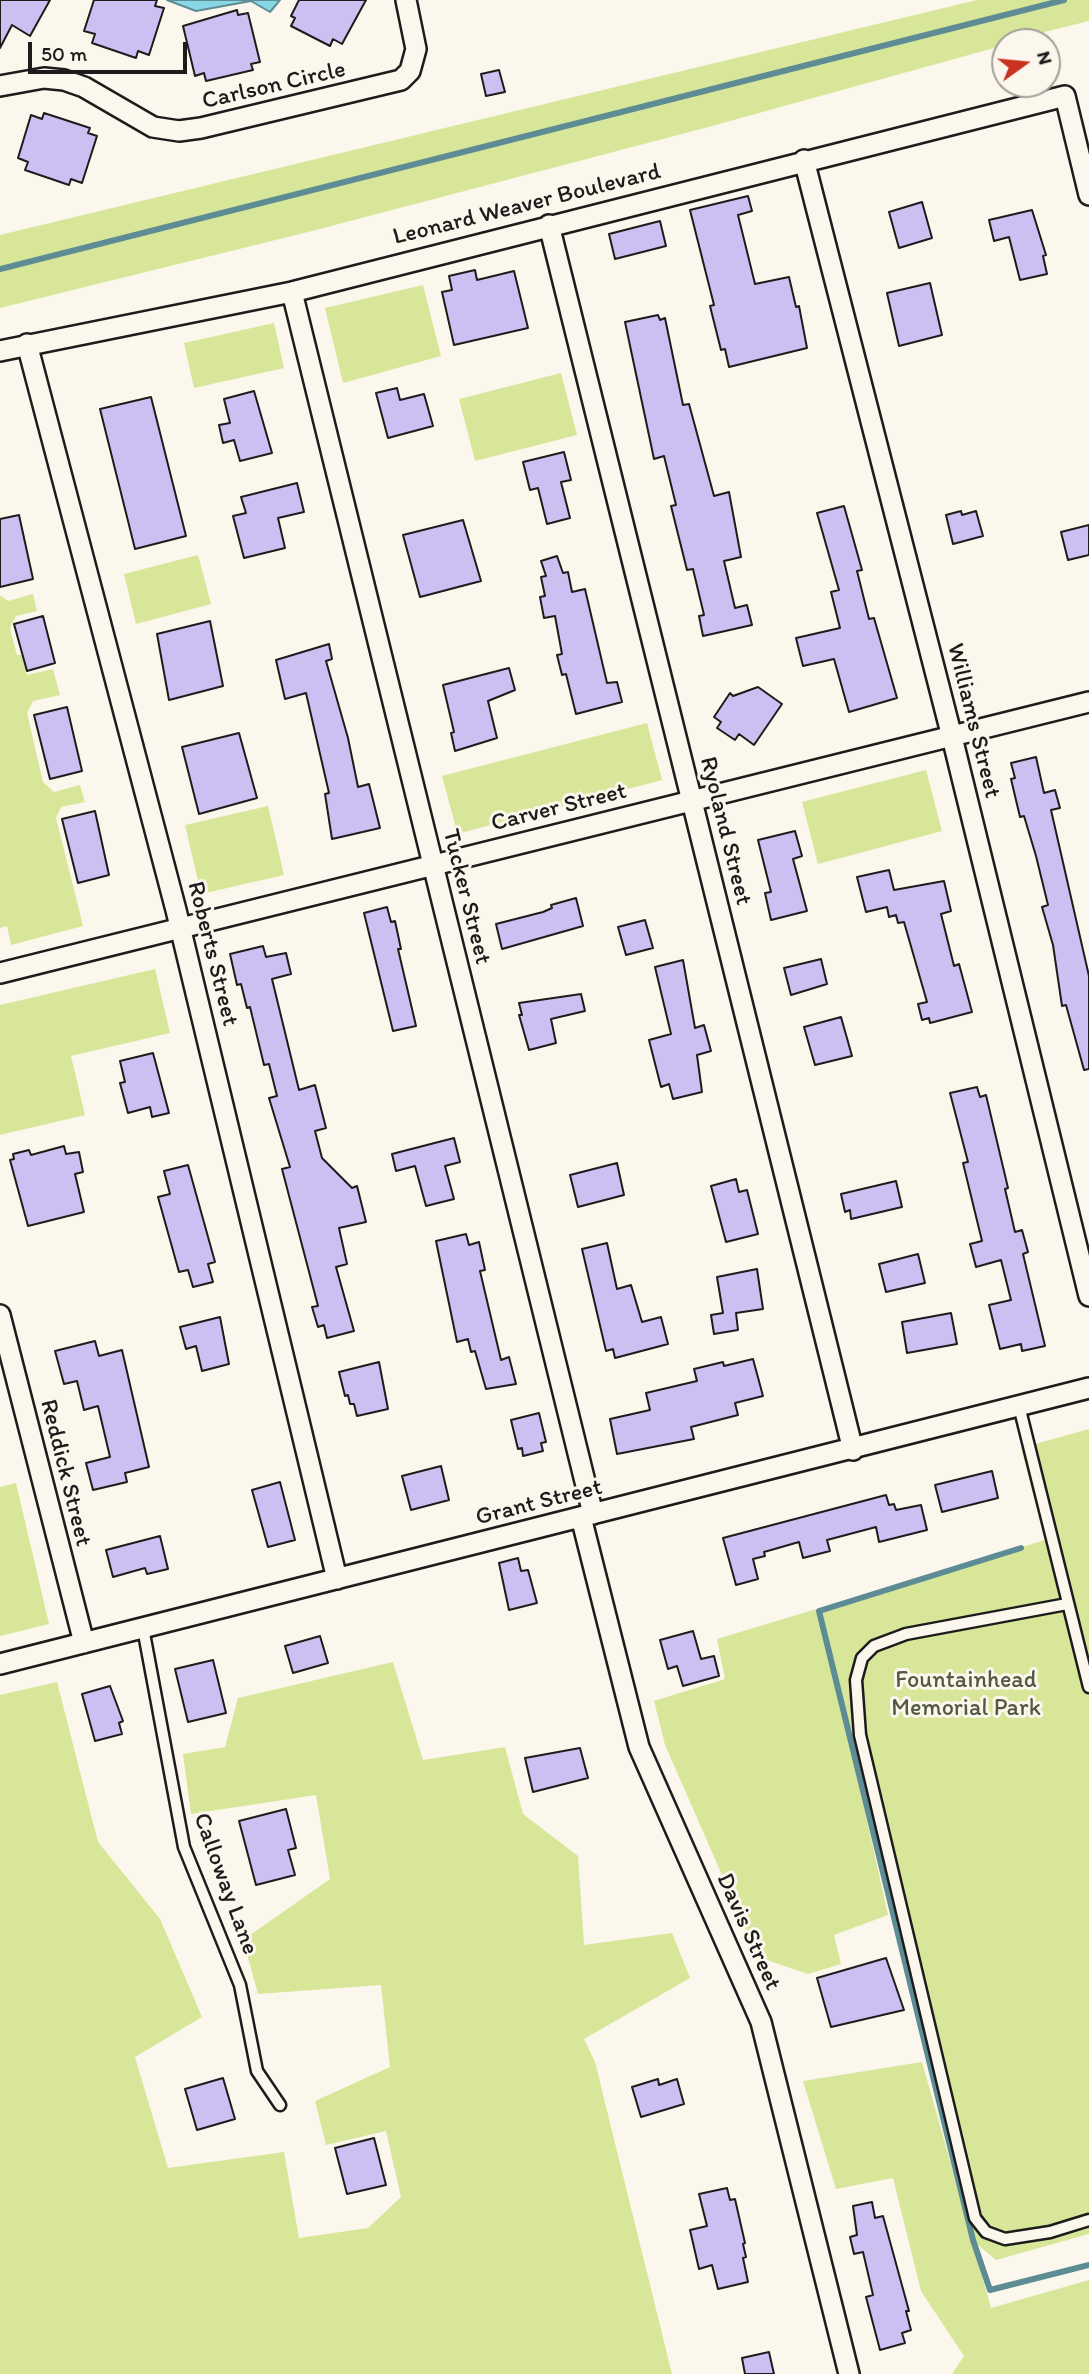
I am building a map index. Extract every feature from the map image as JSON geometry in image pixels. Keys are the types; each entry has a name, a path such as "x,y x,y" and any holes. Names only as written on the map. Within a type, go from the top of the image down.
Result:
{"street":[{"name":"Carlson Circle","path":"0,86 44,78 64,80 84,87 153,127 179,131 201,128 401,80 410,71 416,49 407,0"},
{"name":"Leonard Weaver Boulevard","path":"0,351 292,292 804,160 1065,96 1089,195"},
{"name":"Williams Street","path":"804,160 952,737 1089,1296"},
{"name":"Ryoland Street","path":"549,225 853,1450"},
{"name":"Tucker Street","path":"292,292 433,865 587,1516"},
{"name":"Roberts Street","path":"27,344 181,928 337,1579"},
{"name":"Carver Street","path":"0,973 1089,702"},
{"name":"Reddick Street","path":"0,1315 84,1643"},
{"name":"Grant Street","path":"0,1664 853,1450 1089,1388"},
{"name":"Davis Street","path":"587,1516 639,1747 761,2022 849,2374"}],"lane":[{"path":"1019,1406 1089,1686"},
{"path":"1067,1604 906,1634 874,1646 862,1658 856,1680 860,1735 975,2218 986,2232 1005,2239 1050,2232 1089,2220"},
{"name":"Calloway Lane","path":"143,1628 184,1847 240,1985 257,2071 280,2105"}],"green space":[{"path":"977,0 1089,0 1089,21 1061,28 991,28 991,49 701,129 312,231 0,308 0,235"},
{"path":"423,285 441,356 343,383 325,308"},
{"path":"274,323 284,368 194,388 184,343"},
{"path":"561,373 577,435 475,461 459,399"},
{"path":"198,555 211,604 136,624 124,574"},
{"path":"33,594 37,611 16,616 10,628 17,655 22,655 27,675 53,669 60,695 33,701 27,713 43,782 54,792 80,785 85,802 61,807 56,818 83,926 11,945 7,926 0,928 0,595 8,601"},
{"path":"647,723 662,780 464,832 456,828 442,776"},
{"path":"926,770 942,831 818,864 802,802"},
{"path":"268,806 284,875 201,894 185,825"},
{"path":"155,969 170,1033 71,1056 85,1115 0,1135 0,1005"},
{"name":"Fountainhead Memorial Park","path":"1089,1429 1089,2234 996,2260 972,2240 991,2308 1089,2280 1089,2374 952,2374 964,2356 921,2291 893,2178 836,2189 803,2081 922,2062 971,2235 833,1668 888,1915 834,1935 841,1964 808,1974 758,1957 665,1745 654,1701 725,1679 717,1639 1045,1540 1021,1448"},
{"path":"16,1483 49,1624 0,1636 0,1487"},
{"path":"393,1662 423,1760 505,1747 523,1814 578,1856 584,1945 672,1933 690,1978 584,2039 595,2062 672,2374 0,2374 0,1695 57,1682 98,1842 160,1919 202,2017 135,2057 168,2168 284,2152 299,2238 368,2228 401,2197 386,2131 326,2145 315,2101 390,2067 381,1985 258,1994 243,1940 330,1879 316,1795 191,1814 183,1754 225,1747 238,1698"}],"water":[{"path":"167,0 280,0 270,12 251,1 196,11"}],"building":[{"path":"0,0 50,0 30,36 12,25 0,48"},
{"path":"94,0 157,0 155,6 164,8 149,55 138,51 136,58 92,43 95,34 84,31"},
{"path":"299,0 366,0 342,44 333,39 330,46 291,26 295,18 291,16"},
{"path":"237,10 238,15 248,13 260,62 251,64 253,70 206,81 204,73 195,76 183,26"},
{"path":"499,70 505,92 486,96 481,74"},
{"path":"44,113 90,128 88,133 97,136 82,183 71,179 69,185 25,170 28,162 18,158 31,115 42,119"},
{"path":"748,196 752,211 738,215 755,284 789,277 796,307 799,306 807,348 729,367 725,349 721,350 710,306 714,305 690,210"},
{"path":"922,202 932,238 899,248 889,212"},
{"path":"1032,210 1046,255 1043,256 1047,274 1020,280 1009,237 994,241 989,220"},
{"path":"660,221 666,246 615,259 609,234"},
{"path":"475,270 477,280 514,271 528,328 454,345 442,292 452,290 449,276"},
{"path":"930,283 942,335 899,346 887,293"},
{"path":"658,315 660,320 665,318 683,405 689,404 714,496 729,492 741,557 724,561 735,608 747,605 752,625 703,636 699,616 704,615 693,569 687,570 671,506 676,505 664,456 654,459 625,322"},
{"path":"397,388 400,400 424,394 433,426 388,438 376,393"},
{"path":"254,391 272,453 240,461 234,440 223,443 219,425 230,423 224,399"},
{"path":"151,397 186,536 135,549 100,409"},
{"path":"564,452 571,480 561,482 570,518 547,524 538,488 530,490 523,462"},
{"path":"297,483 304,512 278,518 285,548 244,558 233,516 246,513 241,497"},
{"path":"844,506 862,570 857,571 869,619 874,618 897,698 849,712 834,659 803,666 796,638 840,628 831,592 839,590 817,513"},
{"path":"961,511 962,515 976,511 983,536 953,544 946,515"},
{"path":"19,515 33,579 0,587 0,519"},
{"path":"463,520 481,581 420,597 403,535"},
{"path":"1089,525 1089,555 1068,560 1061,532"},
{"path":"557,556 563,573 568,572 572,592 585,589 607,683 617,682 622,702 576,714 566,674 562,675 557,655 562,654 555,616 544,618 540,597 545,596 541,577 546,576 541,561"},
{"path":"43,616 55,663 27,671 14,624"},
{"path":"210,621 223,686 169,700 157,634"},
{"path":"329,644 332,659 326,661 348,738 358,787 369,784 380,828 332,839 325,794 329,793 306,693 285,699 276,660"},
{"path":"509,668 515,690 488,701 497,738 455,751 451,733 454,732 443,685"},
{"path":"758,687 782,704 754,745 739,734 735,740 717,728 721,722 714,717 730,693 733,696"},
{"path":"67,707 82,771 50,779 34,715"},
{"path":"239,733 257,798 199,814 182,747"},
{"path":"1036,757 1044,793 1055,790 1060,808 1051,810 1089,976 1089,1069 1084,1070 1066,1005 1062,1006 1053,945 1042,907 1048,905 1036,856 1024,816 1020,817 1011,779 1015,778 1011,763"},
{"path":"95,811 109,875 78,883 62,819"},
{"path":"795,831 802,856 793,859 807,911 771,920 765,893 771,892 758,840"},
{"path":"889,870 894,890 944,881 951,911 941,914 954,966 959,964 972,1012 930,1023 929,1018 922,1020 918,1004 927,1002 904,922 898,923 896,915 889,917 887,907 866,912 857,877"},
{"path":"576,898 583,926 502,949 496,924 543,912 552,908 551,905"},
{"path":"387,907 391,922 395,921 401,949 398,949 416,1026 393,1031 364,913"},
{"path":"645,920 653,948 626,955 618,927"},
{"path":"263,946 266,957 286,953 291,974 272,979 299,1090 315,1085 326,1128 315,1131 322,1158 352,1188 357,1186 366,1222 339,1228 347,1264 336,1267 354,1331 327,1338 324,1325 318,1327 312,1307 318,1306 282,1169 290,1167 269,1098 277,1096 269,1064 264,1065 250,1007 247,1008 241,984 237,985 230,954"},
{"path":"821,959 827,984 791,995 784,968"},
{"path":"683,960 695,1028 704,1025 711,1051 697,1055 702,1092 673,1099 669,1084 661,1087 649,1040 671,1034 655,967"},
{"path":"581,994 585,1011 551,1019 556,1043 529,1050 519,1015 522,1015 519,1003"},
{"path":"841,1017 852,1056 815,1065 804,1027"},
{"path":"153,1053 169,1113 152,1117 150,1107 128,1113 120,1083 125,1082 120,1061"},
{"path":"977,1087 980,1097 986,1095 1008,1188 1005,1189 1015,1232 1022,1230 1028,1252 1023,1254 1045,1346 1022,1351 1021,1344 1000,1349 989,1305 1011,1300 1001,1260 976,1267 970,1244 982,1241 963,1163 968,1162 950,1093"},
{"path":"454,1138 460,1162 445,1166 454,1199 426,1206 415,1166 396,1171 392,1154"},
{"path":"64,1146 66,1154 79,1152 83,1172 75,1174 84,1212 28,1226 10,1160 14,1159 13,1154 29,1150 31,1155"},
{"path":"617,1163 624,1195 578,1207 570,1175"},
{"path":"188,1165 215,1262 208,1264 213,1282 193,1287 188,1270 179,1272 158,1197 170,1194 164,1171"},
{"path":"736,1179 739,1192 747,1190 758,1234 726,1242 711,1186"},
{"path":"896,1181 902,1207 851,1219 850,1210 845,1212 841,1194"},
{"path":"466,1234 469,1245 479,1242 485,1270 480,1271 501,1360 509,1357 516,1384 486,1389 475,1351 471,1352 468,1339 457,1342 436,1241"},
{"path":"607,1243 617,1289 631,1285 642,1322 661,1317 668,1344 615,1358 613,1349 606,1351 582,1249"},
{"path":"918,1254 925,1283 886,1292 879,1264"},
{"path":"757,1269 763,1309 736,1313 738,1330 714,1334 711,1315 723,1313 717,1277"},
{"path":"951,1313 957,1344 907,1353 902,1322"},
{"path":"220,1317 229,1364 202,1371 196,1346 186,1349 180,1327"},
{"path":"95,1341 99,1356 122,1350 149,1467 125,1473 127,1482 93,1490 86,1463 110,1457 98,1406 84,1410 77,1381 64,1384 55,1351"},
{"path":"753,1359 763,1396 735,1403 738,1415 691,1427 694,1439 617,1454 610,1419 650,1410 646,1393 697,1381 694,1369"},
{"path":"379,1362 388,1409 357,1416 354,1404 350,1404 348,1395 345,1396 339,1372"},
{"path":"539,1413 546,1442 541,1443 543,1451 523,1456 522,1448 518,1449 511,1420"},
{"path":"441,1466 449,1500 411,1510 402,1476"},
{"path":"992,1471 998,1498 942,1512 935,1485"},
{"path":"280,1482 295,1540 268,1547 252,1490"},
{"path":"886,1495 889,1505 894,1504 896,1510 921,1505 927,1530 879,1542 876,1527 827,1540 830,1551 803,1558 799,1542 764,1552 765,1556 753,1559 758,1579 736,1585 723,1538"},
{"path":"160,1536 168,1569 147,1574 145,1568 113,1577 106,1550"},
{"path":"518,1558 521,1571 528,1570 537,1603 509,1610 499,1563"},
{"path":"693,1631 701,1659 714,1656 719,1676 683,1686 677,1666 668,1669 660,1640"},
{"path":"320,1636 328,1663 293,1673 285,1646"},
{"path":"213,1660 226,1713 188,1722 175,1669"},
{"path":"110,1686 123,1721 119,1723 122,1734 95,1741 82,1694"},
{"path":"580,1748 588,1778 533,1792 525,1758"},
{"path":"286,1809 296,1848 288,1850 295,1875 256,1885 239,1821"},
{"path":"886,1958 904,2010 831,2027 817,1978"},
{"path":"223,2078 235,2119 197,2130 185,2089"},
{"path":"658,2079 659,2085 677,2079 684,2104 641,2117 632,2087"},
{"path":"374,2138 386,2185 347,2194 335,2148"},
{"path":"727,2188 730,2200 735,2199 745,2243 746,2257 743,2258 748,2282 718,2289 712,2265 699,2269 690,2230 707,2226 699,2194"},
{"path":"872,2202 875,2218 883,2216 909,2311 906,2311 911,2330 902,2333 905,2343 880,2350 866,2297 873,2295 863,2252 854,2254 850,2237 857,2235 853,2206"},
{"path":"769,2352 774,2374 745,2374 742,2358"}],"waterway":[{"path":"0,269 1064,0"},
{"path":"1021,1548 819,1611 973,2240 990,2290 1089,2265"}]}
